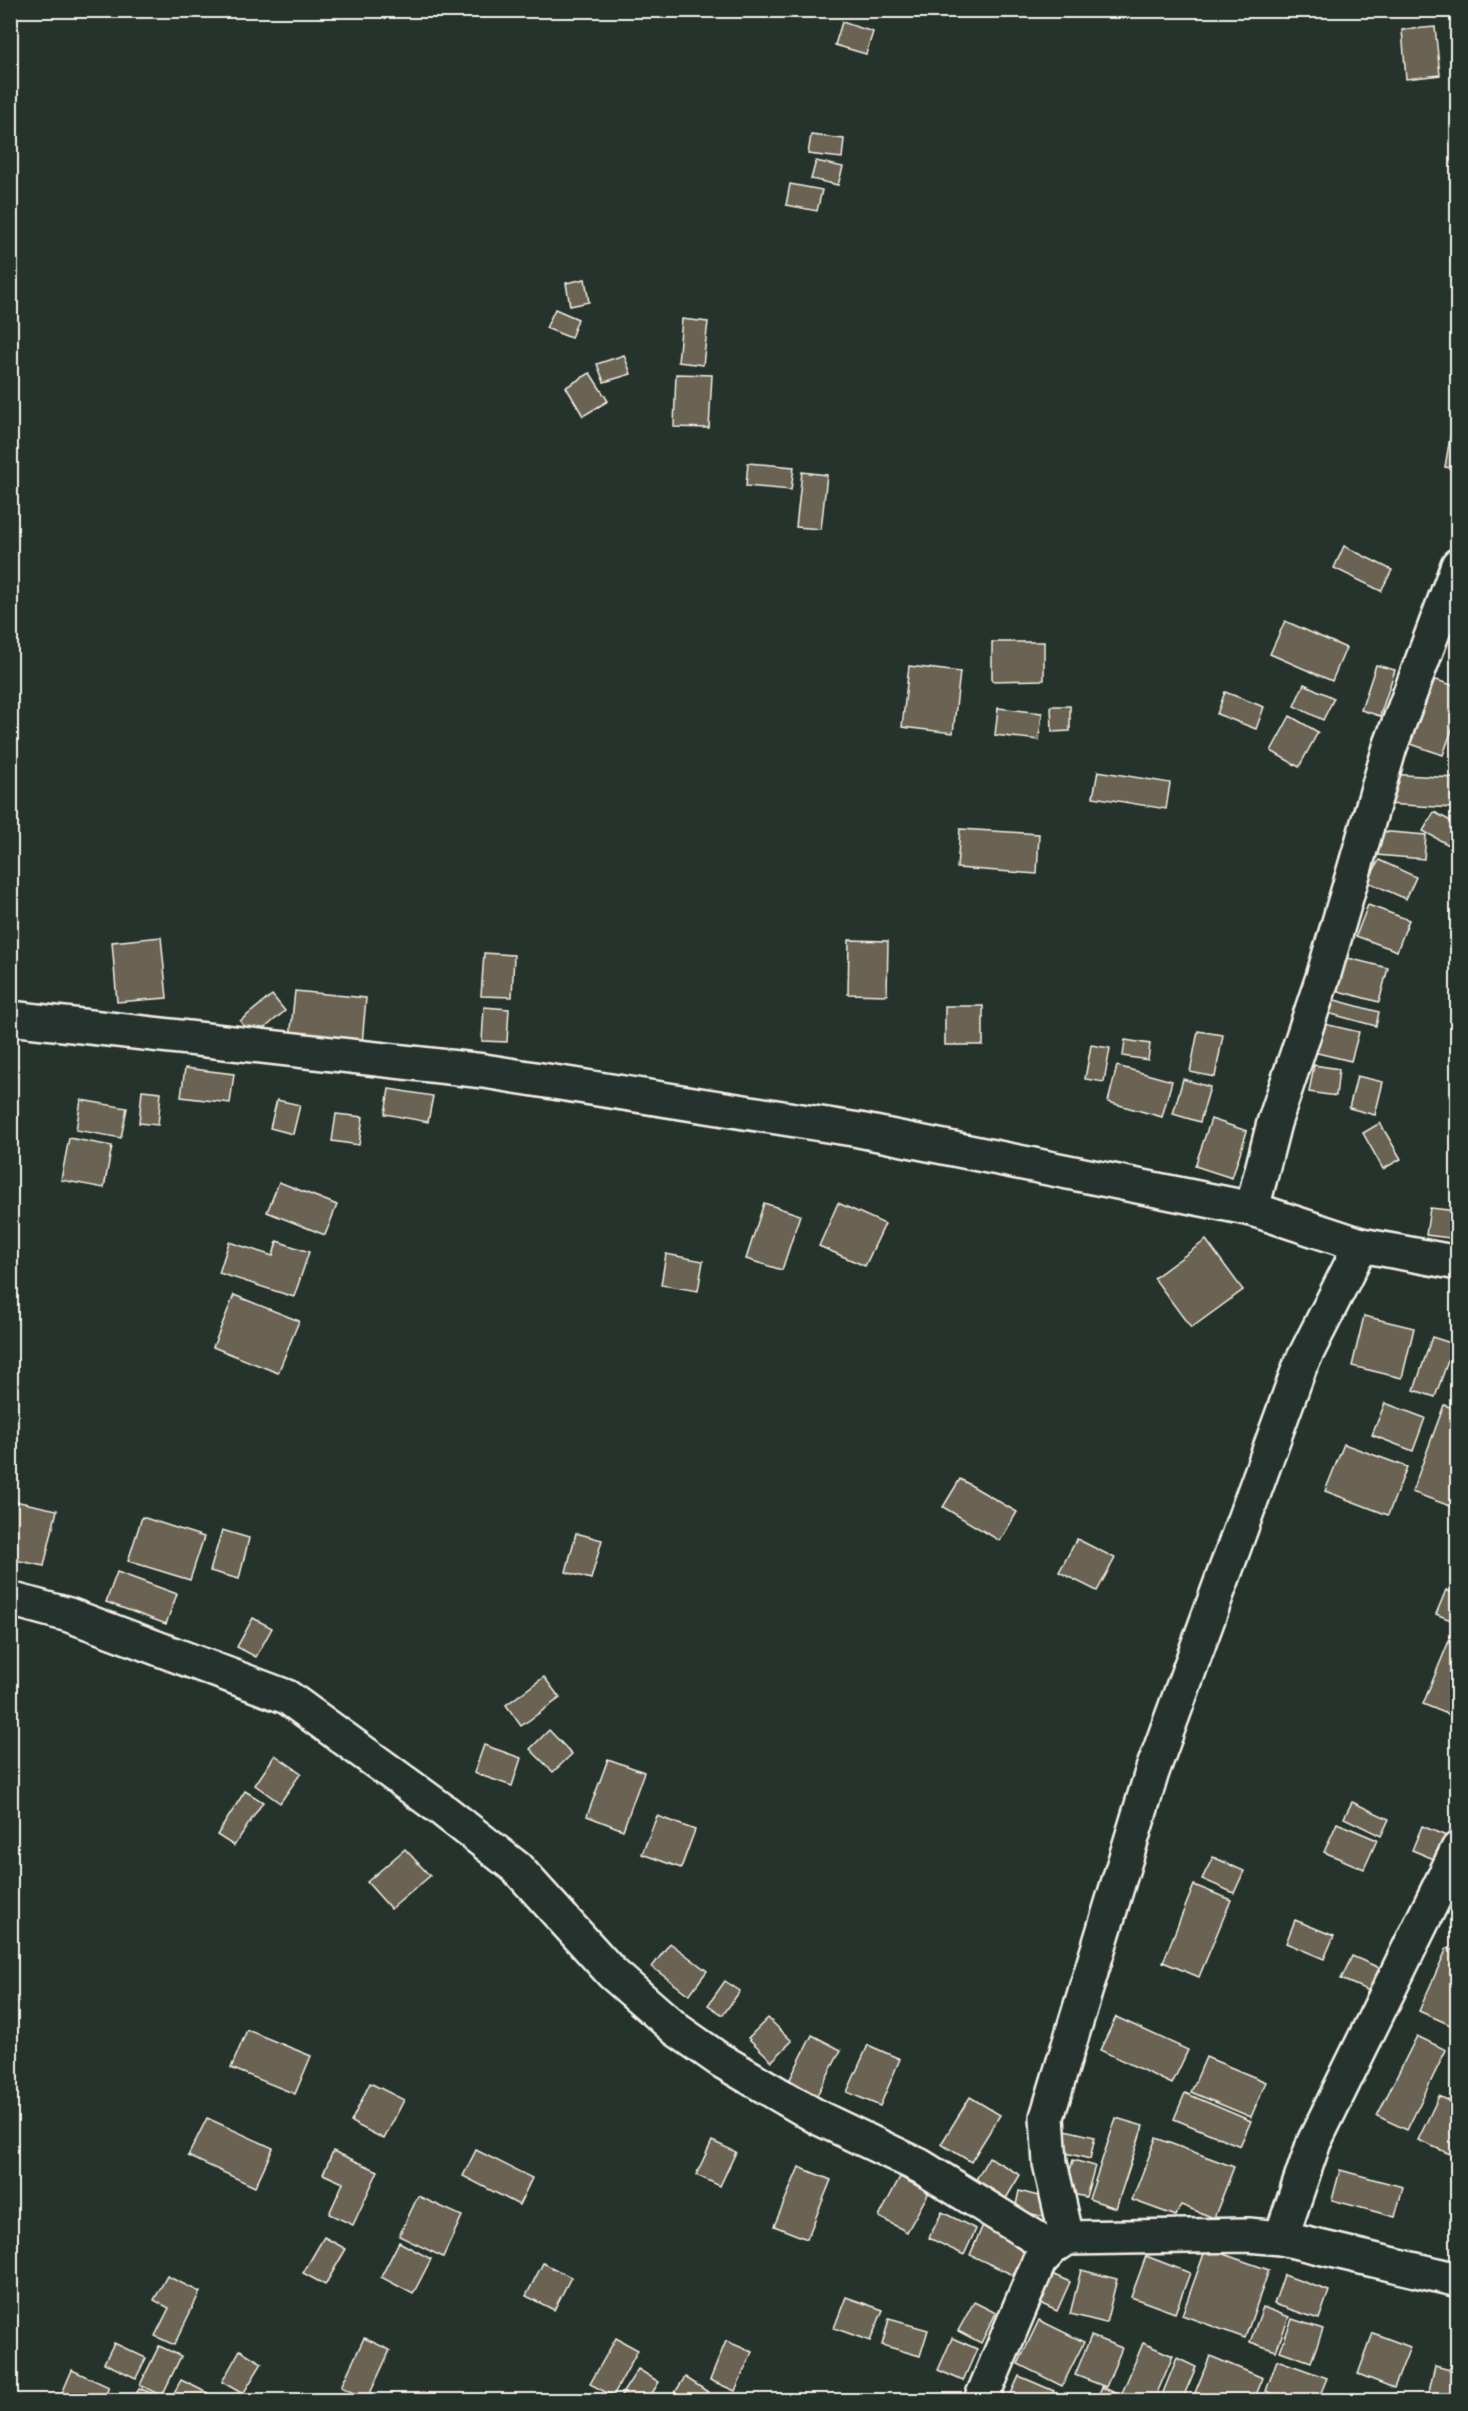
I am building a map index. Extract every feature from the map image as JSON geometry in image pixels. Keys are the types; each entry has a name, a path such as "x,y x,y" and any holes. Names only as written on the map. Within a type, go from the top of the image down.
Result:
{"street":[{"path":"1252,1209 1274,1123 1323,977 1390,747 1458,565"},
{"path":"10,1018 484,1071 859,1130 1252,1209 1361,1245 1458,1263"},
{"path":"1059,2243 1047,2117 1156,1760 1300,1366 1361,1245"},
{"path":"10,1599 69,1616 287,1697 444,1811 517,1868 612,1973 677,2030 720,2060 819,2118 920,2166 1059,2243 1248,2235 1281,2238 1458,2280"},
{"path":"1281,2238 1314,2142 1458,1849"},
{"path":"981,2400 1039,2262 1059,2243"}],"building":[{"path":"842,22 873,32 866,54 835,45"},
{"path":"1435,27 1440,75 1406,79 1402,30"},
{"path":"811,135 844,139 842,158 808,154"},
{"path":"816,161 843,167 838,185 811,179"},
{"path":"790,184 822,190 817,211 786,205"},
{"path":"585,279 589,302 570,306 566,283"},
{"path":"555,309 578,319 571,338 546,328"},
{"path":"682,319 708,322 703,365 678,362"},
{"path":"624,355 631,374 604,382 597,364"},
{"path":"590,373 608,401 583,416 566,387"},
{"path":"676,374 712,375 709,428 674,427"},
{"path":"1453,420 1458,421 1458,469 1445,467"},
{"path":"748,463 794,467 791,490 746,486"},
{"path":"802,472 827,475 821,529 796,527"},
{"path":"1344,546 1392,570 1381,591 1334,568"},
{"path":"1285,621 1346,648 1332,681 1270,654"},
{"path":"992,642 1044,642 1044,680 992,681"},
{"path":"1376,665 1395,670 1380,716 1361,710"},
{"path":"909,666 960,672 953,733 902,727"},
{"path":"1421,675 1458,687 1458,713 1443,755 1399,740"},
{"path":"1304,684 1334,698 1323,720 1294,706"},
{"path":"1225,692 1264,707 1256,729 1217,714"},
{"path":"1051,706 1070,706 1070,731 1052,732"},
{"path":"998,708 1042,713 1039,740 995,735"},
{"path":"1290,716 1318,732 1299,767 1271,751"},
{"path":"1098,771 1170,783 1166,809 1093,797"},
{"path":"1389,774 1454,778 1453,808 1387,804"},
{"path":"1434,812 1458,825 1458,850 1423,831"},
{"path":"960,829 1039,834 1037,874 957,868"},
{"path":"1378,831 1426,835 1424,859 1376,855"},
{"path":"1379,860 1416,877 1406,899 1368,882"},
{"path":"1368,905 1409,920 1397,951 1356,936"},
{"path":"161,937 167,998 117,1002 112,942"},
{"path":"849,940 888,941 887,995 848,994"},
{"path":"484,953 514,955 512,997 481,996"},
{"path":"1336,955 1388,968 1379,1002 1327,988"},
{"path":"295,991 366,998 362,1044 290,1038"},
{"path":"272,995 285,1011 254,1037 240,1021"},
{"path":"1324,997 1379,1012 1376,1026 1320,1011"},
{"path":"945,1006 983,1006 983,1045 945,1045"},
{"path":"484,1007 509,1009 507,1042 482,1041"},
{"path":"1316,1022 1359,1032 1351,1061 1309,1051"},
{"path":"1198,1031 1223,1035 1215,1077 1190,1072"},
{"path":"1125,1040 1150,1044 1148,1060 1123,1056"},
{"path":"1091,1045 1110,1048 1104,1082 1085,1079"},
{"path":"1314,1065 1339,1069 1336,1096 1309,1092"},
{"path":"1117,1066 1172,1081 1162,1117 1108,1102"},
{"path":"185,1068 234,1074 230,1103 181,1097"},
{"path":"1357,1076 1383,1082 1375,1115 1349,1108"},
{"path":"1183,1079 1210,1087 1200,1122 1173,1114"},
{"path":"389,1089 433,1096 428,1122 385,1114"},
{"path":"142,1090 161,1092 158,1125 139,1123"},
{"path":"81,1100 127,1108 121,1138 76,1130"},
{"path":"277,1100 300,1105 293,1134 270,1128"},
{"path":"336,1114 363,1117 359,1145 332,1141"},
{"path":"1211,1119 1247,1131 1232,1178 1195,1166"},
{"path":"1380,1123 1401,1159 1383,1169 1363,1133"},
{"path":"69,1138 112,1146 104,1188 61,1180"},
{"path":"279,1182 337,1205 325,1235 267,1212"},
{"path":"764,1203 800,1215 782,1270 746,1259"},
{"path":"838,1203 885,1224 865,1266 819,1246"},
{"path":"1430,1208 1458,1211 1458,1239 1426,1235"},
{"path":"1206,1240 1243,1290 1191,1328 1154,1278"},
{"path":"277,1241 309,1252 294,1297 219,1273 229,1242 273,1256"},
{"path":"666,1254 703,1261 698,1291 661,1285"},
{"path":"234,1295 299,1321 278,1373 213,1347"},
{"path":"1364,1316 1414,1328 1402,1378 1352,1366"},
{"path":"1432,1337 1454,1344 1435,1397 1414,1390"},
{"path":"1385,1403 1425,1418 1413,1451 1372,1435"},
{"path":"1444,1405 1458,1410 1458,1509 1412,1492"},
{"path":"1344,1444 1407,1467 1388,1515 1325,1491"},
{"path":"960,1479 1017,1512 1000,1541 943,1507"},
{"path":"10,1500 57,1510 44,1566 10,1559"},
{"path":"142,1517 204,1537 190,1580 128,1561"},
{"path":"222,1530 249,1538 239,1579 210,1571"},
{"path":"576,1533 602,1540 591,1579 566,1572"},
{"path":"1077,1539 1115,1558 1097,1591 1059,1572"},
{"path":"117,1572 177,1594 166,1624 106,1602"},
{"path":"1446,1590 1458,1595 1458,1623 1436,1614"},
{"path":"10,1617 15,1618 10,1638"},
{"path":"253,1618 272,1628 256,1657 237,1647"},
{"path":"1451,1636 1458,1639 1458,1696 1450,1715 1423,1704"},
{"path":"544,1677 560,1698 521,1726 506,1705"},
{"path":"549,1730 572,1754 553,1772 530,1749"},
{"path":"484,1745 521,1758 512,1786 474,1773"},
{"path":"275,1755 301,1773 280,1803 255,1785"},
{"path":"608,1759 644,1772 623,1830 587,1816"},
{"path":"245,1791 263,1802 234,1846 217,1835"},
{"path":"1352,1802 1389,1819 1381,1836 1344,1818"},
{"path":"657,1816 695,1830 681,1868 642,1854"},
{"path":"1337,1823 1377,1840 1364,1869 1324,1852"},
{"path":"1422,1826 1456,1840 1446,1864 1412,1850"},
{"path":"405,1849 430,1876 391,1909 367,1882"},
{"path":"1213,1857 1244,1871 1234,1893 1202,1879"},
{"path":"1194,1885 1231,1900 1199,1977 1163,1962"},
{"path":"1295,1920 1334,1936 1324,1959 1286,1943"},
{"path":"670,1943 707,1971 689,1995 652,1967"},
{"path":"1447,1948 1458,1952 1458,2021 1455,2027 1419,2011"},
{"path":"1352,1956 1389,1972 1379,1995 1341,1979"},
{"path":"725,1981 740,1991 723,2015 708,2005"},
{"path":"1116,2017 1188,2050 1172,2084 1100,2050"},
{"path":"768,2018 792,2041 772,2061 748,2038"},
{"path":"247,2030 311,2056 295,2094 231,2068"},
{"path":"812,2035 841,2050 817,2095 789,2081"},
{"path":"1417,2036 1446,2050 1407,2130 1377,2116"},
{"path":"868,2045 900,2059 880,2106 847,2092"},
{"path":"1206,2057 1266,2082 1251,2117 1191,2092"},
{"path":"370,2083 404,2100 384,2139 351,2122"},
{"path":"1185,2093 1251,2121 1240,2146 1174,2119"},
{"path":"1439,2096 1458,2105 1457,2157 1418,2140"},
{"path":"970,2097 1000,2115 971,2162 941,2144"},
{"path":"207,2118 273,2148 255,2187 188,2156"},
{"path":"1116,2118 1143,2126 1116,2208 1089,2199"},
{"path":"1061,2129 1095,2137 1090,2159 1054,2150"},
{"path":"1156,2138 1234,2167 1214,2218 1181,2205 1176,2216 1132,2200"},
{"path":"712,2141 736,2152 720,2186 696,2175"},
{"path":"476,2150 532,2178 519,2205 463,2176"},
{"path":"333,2151 378,2171 353,2225 329,2214 343,2183 323,2174"},
{"path":"989,2157 1020,2175 1005,2200 974,2183"},
{"path":"1073,2160 1095,2166 1086,2197 1064,2192"},
{"path":"799,2167 831,2180 807,2239 774,2226"},
{"path":"1340,2170 1403,2187 1395,2217 1332,2200"},
{"path":"900,2177 929,2192 907,2232 879,2217"},
{"path":"1019,2191 1050,2199 1045,2217 1015,2210"},
{"path":"418,2196 462,2216 443,2257 399,2236"},
{"path":"942,2212 976,2229 964,2255 929,2238"},
{"path":"983,2225 1027,2245 1013,2275 970,2255"},
{"path":"324,2237 346,2249 325,2285 303,2273"},
{"path":"399,2242 431,2259 413,2294 381,2277"},
{"path":"1206,2248 1269,2270 1245,2338 1182,2315"},
{"path":"1146,2256 1190,2273 1175,2313 1131,2297"},
{"path":"543,2263 571,2277 554,2310 526,2296"},
{"path":"1081,2270 1117,2279 1106,2323 1070,2314"},
{"path":"1045,2271 1070,2282 1057,2311 1033,2300"},
{"path":"1284,2275 1329,2291 1319,2319 1274,2304"},
{"path":"167,2276 200,2292 174,2345 155,2336 169,2308 154,2300"},
{"path":"846,2297 883,2310 870,2341 834,2328"},
{"path":"974,2302 996,2313 981,2343 958,2331"},
{"path":"1263,2307 1289,2317 1276,2351 1250,2342"},
{"path":"889,2319 928,2330 920,2356 882,2345"},
{"path":"1292,2319 1323,2329 1311,2362 1280,2351"},
{"path":"1039,2320 1084,2342 1062,2386 1018,2364"},
{"path":"1373,2333 1410,2347 1394,2388 1358,2374"},
{"path":"1091,2336 1122,2348 1106,2387 1075,2375"},
{"path":"364,2338 390,2350 367,2400 341,2387"},
{"path":"616,2338 638,2350 613,2396 590,2384"},
{"path":"952,2338 977,2349 963,2381 938,2370"},
{"path":"726,2341 752,2352 735,2391 710,2380"},
{"path":"114,2343 146,2358 136,2378 104,2363"},
{"path":"1143,2343 1173,2356 1154,2400 1140,2400 1122,2393"},
{"path":"159,2346 181,2356 162,2396 140,2385"},
{"path":"240,2350 262,2363 243,2394 222,2382"},
{"path":"1210,2356 1263,2378 1254,2400 1192,2400"},
{"path":"1177,2358 1196,2367 1182,2400 1160,2400"},
{"path":"1277,2360 1327,2378 1318,2400 1291,2400 1266,2391"},
{"path":"1435,2366 1458,2372 1458,2400 1427,2400"},
{"path":"638,2369 659,2382 648,2400 618,2400"},
{"path":"72,2370 109,2387 103,2400 60,2398"},
{"path":"1019,2376 1054,2391 1050,2400 1009,2398"},
{"path":"685,2377 708,2392 703,2400 670,2400"},
{"path":"181,2380 222,2400 170,2400"},
{"path":"1102,2387 1131,2400 1096,2400"},
{"path":"139,2388 160,2397 159,2400 133,2400"},
{"path":"856,2395 870,2400 853,2400"}]}
